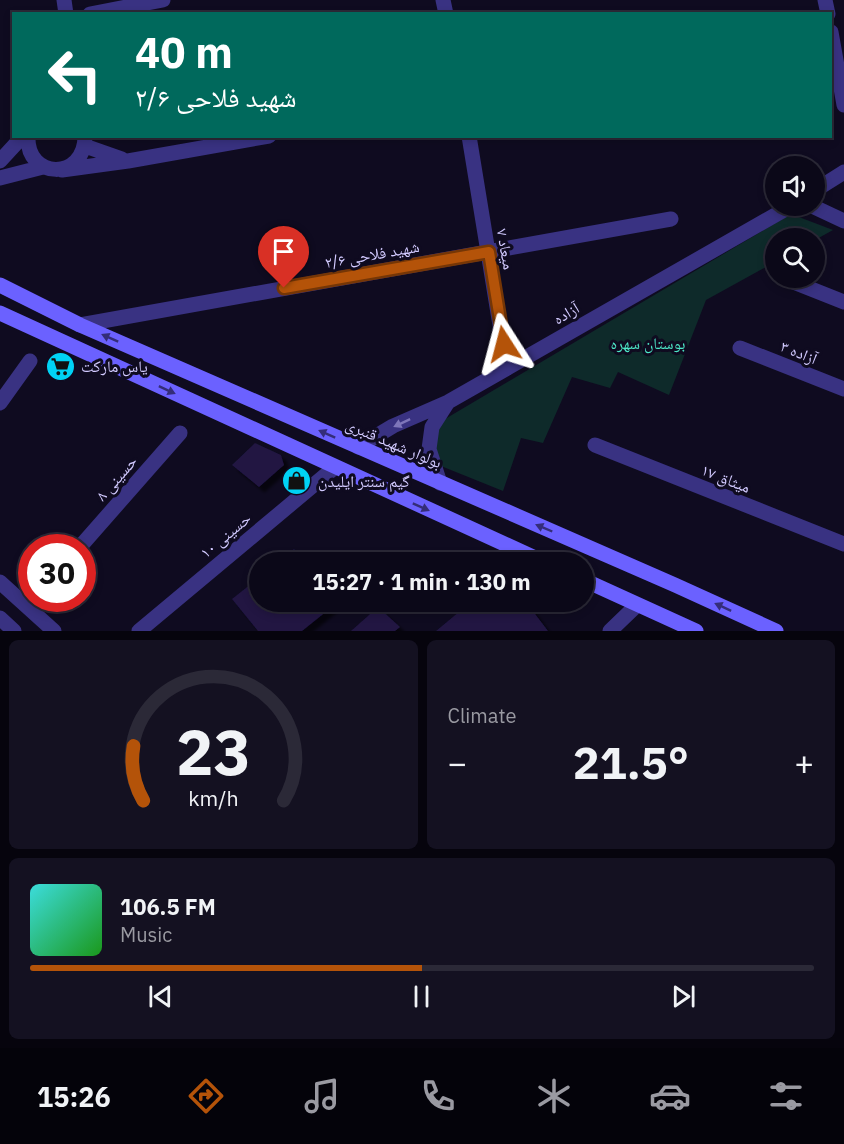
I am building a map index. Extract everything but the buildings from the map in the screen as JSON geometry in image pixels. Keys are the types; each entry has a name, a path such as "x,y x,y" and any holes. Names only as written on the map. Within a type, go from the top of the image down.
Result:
{"main road":[{"name":"بولوار شهید قنبری","path":"0,285 80,325 776,631"},
{"path":"0,313 520,552"},
{"path":"594,585 696,631"}],"street":[{"path":"101,12 164,0"},
{"path":"835,36 844,105"},
{"path":"0,161 20,138"},
{"path":"28,138 30,154 43,167"},
{"path":"0,178 43,167 62,170 258,138"},
{"name":"میعاد ۷","path":"469,138 507,368"},
{"path":"62,170 77,162 85,139 128,161"},
{"path":"825,184 844,172"},
{"path":"825,212 844,221"},
{"name":"آزاده","path":"358,447 393,426 448,402 773,216"},
{"name":"شهید فلاحی ۲/۶","path":"80,325 671,219"},
{"path":"809,288 844,302"},
{"name":"آزاده ۳","path":"740,348 844,389"},
{"path":"0,402 30,361"},
{"path":"440,483 429,449 432,427 448,402"},
{"name":"حسینی ۸","path":"91,534 180,433"},
{"name":"میثاق ۱۷","path":"595,445 844,544"},
{"name":"حسینی ۱۰","path":"139,631 334,468"},
{"path":"0,582 18,594"},
{"path":"610,631 637,605"},
{"path":"38,612 54,631"},
{"path":"0,618 14,631"}],"green space":[{"name":"بوستان سهره","path":"788,216 796,216 833,230 825,234 825,228 767,228"},
{"name":"بوستان سهره","path":"765,229 765,268 706,300 669,395 618,372 610,388 572,377 543,443 521,438 503,491 441,466 433,440 440,422"}],"place":[{"name":"یاس مارکت","path":"60,366"},
{"name":"گیم سنتر ایلیدن","path":"297,481"}],"route":[{"path":"284,288 489,252 504,344"}]}
